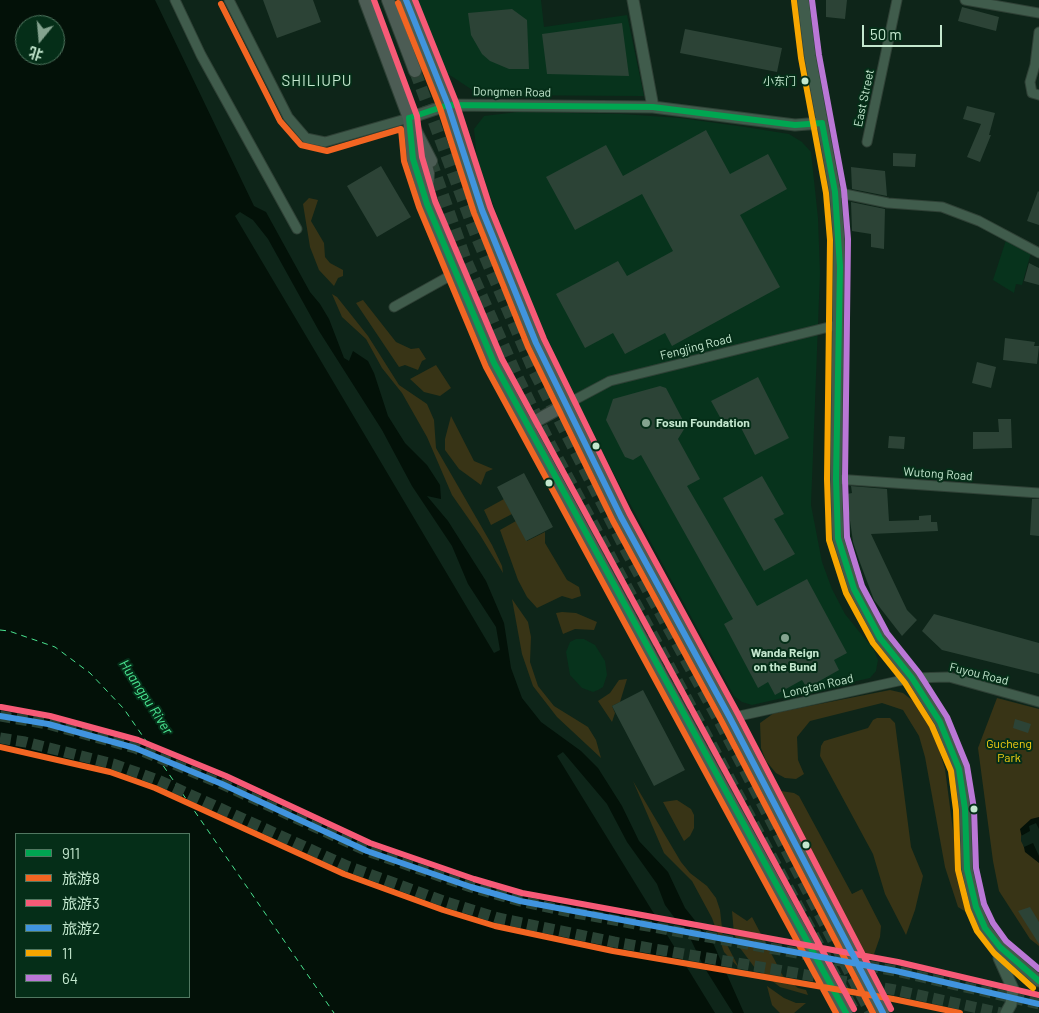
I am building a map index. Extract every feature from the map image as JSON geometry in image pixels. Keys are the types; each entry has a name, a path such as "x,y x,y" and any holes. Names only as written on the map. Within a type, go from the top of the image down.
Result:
{"main road":[{"path":"365,0 409,118 431,161"},
{"path":"388,0 415,71"},
{"path":"406,0 448,105 482,210 536,343 565,405 621,517 730,718 883,1013"},
{"path":"409,118 413,159 427,204 494,364 846,1013"},
{"path":"420,138 428,173 427,204"},
{"path":"527,426 565,405"}],"street":[{"path":"175,0 201,55 296,229"},
{"name":"Dongmen Road","path":"229,0 288,118 306,138 325,142 448,105 653,107 795,125 822,123"},
{"path":"633,0 653,107"},
{"path":"804,0 822,123 836,192 840,267 837,325 836,479 838,538 854,589 880,638 912,678 940,722 959,769 965,809 966,860 976,906 985,928 1000,947 1039,981"},
{"name":"East Street","path":"867,142 896,0"},
{"path":"965,0 1039,13"},
{"path":"1039,32 1035,65 1030,82 1032,93 1039,95"},
{"path":"836,192 888,203 942,207 978,221 1039,253"},
{"path":"394,307 455,274"},
{"name":"Fengjing Road","path":"565,405 610,381 837,325"},
{"name":"Wutong Road","path":"836,479 1039,494"},
{"name":"Fuyou Road","path":"912,678 949,677 1039,702"},
{"name":"Longtan Road","path":"730,718 912,678"},
{"path":"1000,947 999,958 1013,989 1011,1004 1006,1013"}],"shaded area":[{"path":"415,0 541,0 544,27 627,15 644,96 480,95 445,72"},
{"path":"518,112 622,114 680,118 789,134 802,142 811,152 818,218 820,273 811,505 822,562 832,589 845,614 874,650 878,660 876,671 870,678 752,705 742,702 734,696 616,478 566,379 531,302 502,229 477,159 474,129 484,116"},
{"path":"1007,237 1032,249 1022,285 1016,284 1014,293 993,280"},
{"path":"576,639 584,639 595,645 605,661 607,675 603,687 593,692 582,688 570,675 566,652 570,642"}],"green space":[{"path":"309,198 318,200 311,221 324,243 325,257 330,263 343,270 343,276 338,278 334,286 319,270 310,247 303,204"},
{"path":"332,294 337,297 368,336 399,385 427,404 434,420 436,448 492,545 502,566 503,573 480,535 452,495 427,437 402,393 382,368 366,339 342,317"},
{"path":"363,300 396,342 411,349 419,348 426,359 422,361 418,370 405,365 399,367 356,303"},
{"path":"436,365 451,388 440,396 424,392 410,379"},
{"path":"451,416 474,461 493,469 486,472 481,485 459,469 445,450 445,439"},
{"path":"504,499 512,514 491,525 484,510"},
{"path":"516,521 527,541 545,532 545,543 567,580 579,587 581,596 572,599 562,596 537,608 527,597 518,580 500,530"},
{"path":"512,599 528,622 531,637 530,662 538,686 554,706 588,727 596,740 601,758 557,717 533,686 522,654"},
{"path":"556,613 576,613 597,622 594,630 575,629 563,634"},
{"path":"627,679 620,702 612,706 615,713 612,722 598,701 610,693 619,680"},
{"path":"890,690 903,693 917,704 931,725 945,769 956,853 970,904 966,912 958,907 945,867 925,757 919,736 903,710 882,703 810,721 797,737 798,760 804,774 796,779 785,778 776,773 766,761 761,748 760,723 774,713"},
{"name":"Gucheng Park","path":"997,698 1039,709 1039,946 1030,939 999,891 993,861 978,748"},
{"path":"877,718 890,718 895,723 911,847 923,876 915,910 906,935 885,894 873,854 820,756 821,746 824,741 868,728 873,720"},
{"path":"633,781 681,862 690,873 707,886 716,898 720,910 723,937 739,968 724,952 712,918 692,881 664,853"},
{"path":"781,791 794,793 799,796 852,894 862,889 881,926 880,937 873,957 865,957 855,940"},
{"path":"677,800 691,809 694,815 694,828 690,836 684,841 663,802"},
{"path":"732,911 747,921 752,917 783,976 798,988 806,990 808,995 780,987 755,968 740,948 734,934"},
{"path":"767,986 784,998 796,1003 806,1003 794,1013 780,1013 772,1005"}],"water":[{"name":"Huangpu River","path":"0,0 155,0 254,206 266,212 310,292 329,319 344,358 349,361 353,351 368,361 374,373 388,416 405,443 427,465 440,485 441,499 427,496 448,521 486,581 504,623 511,668 522,698 541,722 581,751 598,768 622,806 639,841 668,872 685,908 713,943 744,1013 0,1013"},
{"path":"1039,817 1039,863 1025,852 1020,829 1031,819"}],"pier":[{"path":"240,212 253,220 268,239 319,331 382,430 412,486 452,546 468,584 496,627 500,650 494,653 235,216"},
{"path":"563,752 607,804 627,842 657,884 665,905 691,940 704,967 733,1013 715,1013 557,756"},
{"path":"1036,823 1039,829 1039,856 1033,843 1024,847 1021,841 1021,836 1030,831 1029,826"}],"building":[{"path":"263,0 313,0 321,22 277,38"},
{"path":"826,0 847,0 845,19 826,17"},
{"path":"962,7 999,17 996,31 958,21"},
{"path":"512,9 527,20 529,69 509,69 490,61 482,54 471,35 468,13"},
{"path":"622,23 629,76 547,74 542,34"},
{"path":"685,29 782,48 777,72 680,53"},
{"path":"967,106 995,113 989,135 991,135 980,162 967,157 981,124 963,119"},
{"path":"706,130 730,174 768,154 787,189 740,215 780,287 672,346 665,333 625,354 613,333 585,348 556,294 618,261 627,276 673,251 642,194 575,230 546,177 606,145 623,176"},
{"path":"893,153 916,154 915,167 893,166"},
{"path":"381,166 411,217 377,237 347,186"},
{"path":"851,167 885,171 887,196 852,189"},
{"path":"1039,192 1039,225 1027,221"},
{"path":"851,202 885,209 884,249 871,247 871,234 852,231"},
{"path":"1029,263 1039,268 1039,285 1024,281"},
{"path":"1005,338 1035,342 1034,346 1039,346 1037,364 1003,360"},
{"path":"977,362 996,367 991,388 972,383"},
{"path":"758,377 789,438 755,455 738,422 726,428 711,401"},
{"path":"660,386 666,388 686,426 678,439 700,479 687,486 757,606 807,579 847,653 834,660 839,670 807,688 802,680 775,695 768,682 758,688 724,624 733,619 641,455 633,460 625,457 606,420 613,399"},
{"path":"998,419 1011,419 1012,448 973,449 973,432 999,432"},
{"path":"889,436 905,437 904,449 888,448"},
{"path":"524,473 553,527 526,541 497,487"},
{"path":"762,476 784,514 774,519 795,554 764,571 723,498"},
{"path":"851,486 887,489 889,521 919,520 919,516 931,515 931,522 937,522 938,531 871,534 907,610 917,620 902,636 874,600 859,560 853,542 848,506 847,494 852,493"},
{"path":"1032,499 1039,499 1039,536 1030,535"},
{"path":"934,614 1039,643 1039,674 942,650 922,631"},
{"path":"643,690 685,770 654,786 612,706"},
{"path":"1015,719 1031,724 1028,733 1013,728"},
{"path":"1030,907 1039,922 1039,944 1018,911"}],"ferry route":[{"path":"0,630 9,631 55,647 90,673 124,709 334,1013"}],"tunnel":[{"path":"415,71 477,238 533,369 627,552 721,724 871,1013"},
{"path":"431,161 465,258 516,374 551,446 855,1013"},
{"path":"0,716 48,724 135,748 222,784 367,851 471,887 520,901 570,912 896,971 1039,1004"},
{"path":"0,738 25,742 113,764 158,780 347,866 446,902 498,918 614,942 895,990 1001,1013"}],"transit line":[{"name":"旅游3","path":"374,0 417,116 422,157 435,201 502,359 854,1009"},
{"name":"旅游2","path":"406,0 448,105 482,210 536,343 621,517 730,718 883,1013"},
{"name":"旅游3","path":"415,0 456,102 490,207 544,339 629,513 738,714 891,1009"},
{"name":"64","path":"812,0 819,55 844,190 848,239 845,479 847,537 862,586 887,633 919,673 947,717 967,766 974,809 976,868 984,904 993,923 1006,941 1039,969"},
{"name":"11","path":"794,1 801,58 826,193 830,240 827,479 829,540 846,593 873,643 905,683 932,726 951,771 956,810 958,870 968,910 977,931 994,953 1033,988"},
{"name":"旅游8","path":"398,3 440,108 474,213 528,347 613,521 722,722 873,1013"},
{"name":"旅游8","path":"221,4 280,121 301,145 327,151 401,129 404,161 419,207 486,367 836,1013"},
{"name":"911","path":"409,118 448,105 653,107 795,125 822,123"},
{"name":"911","path":"409,118 413,159 427,204 494,363 846,1013"},
{"name":"911","path":"822,123 835,192 840,267 836,479 838,538 854,589 880,638 912,678 940,722 959,769 965,809 967,869 976,907 985,928 1000,947 1039,981"},
{"name":"旅游3","path":"1,707 50,716 138,740 226,776 370,843 474,879 522,893 898,962 1039,995"},
{"name":"旅游2","path":"0,716 48,724 135,748 222,784 367,851 471,887 520,901 896,971 1039,1004"},
{"name":"旅游8","path":"0,747 110,772 155,788 344,874 443,910 495,926 613,951 893,999 960,1013"}],"place":[{"name":"小东门","path":"805,81"},
{"name":"Fosun Foundation","path":"646,423"},
{"name":"Wanda Reign on the Bund","path":"785,638"}],"district":[{"name":"SHILIUPU","path":"317,81"}]}
